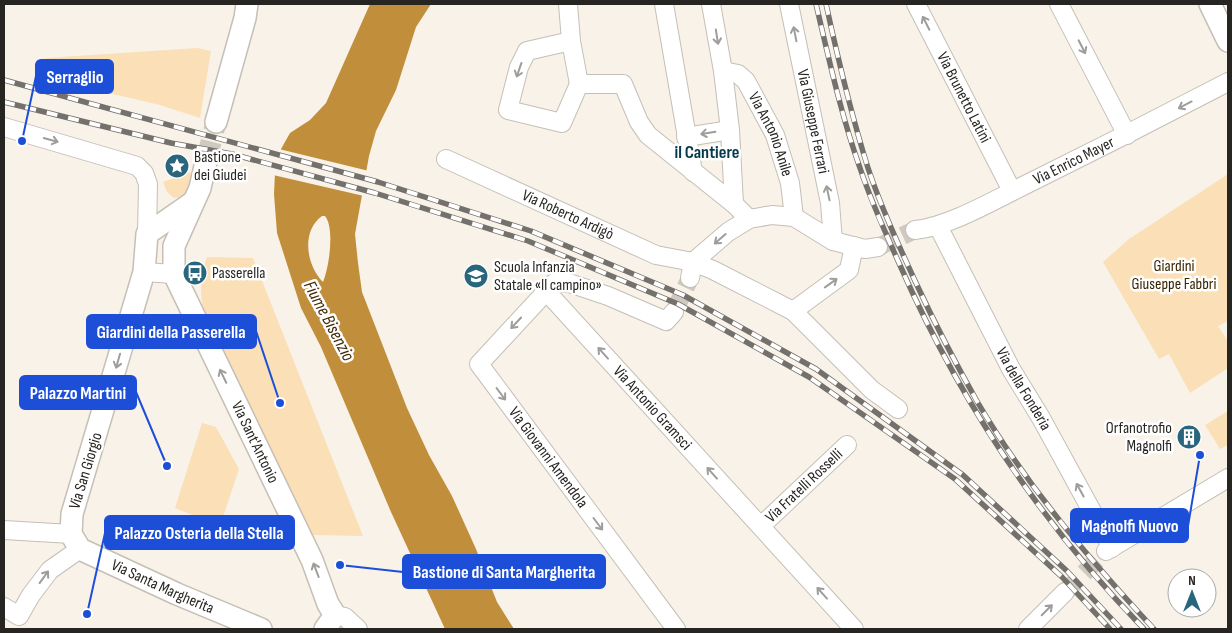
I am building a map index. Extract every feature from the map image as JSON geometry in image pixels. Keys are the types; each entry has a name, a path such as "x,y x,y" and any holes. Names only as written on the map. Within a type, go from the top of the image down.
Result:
{"street":[{"path":"216,122 245,18 247,4"},
{"path":"568,4 571,41 579,84 562,122 508,110 519,67 527,51 571,41"},
{"path":"664,4 693,172"},
{"name":"Via Antonio Anile","path":"711,4 730,130 734,204"},
{"name":"Via Giuseppe Ferrari","path":"789,4 830,203 833,241"},
{"name":"Via Brunetto Latini","path":"916,4 1012,192"},
{"path":"1059,4 1127,135"},
{"path":"1210,4 1228,41"},
{"name":"Via Antonio Anile","path":"722,71 738,74 746,81 775,135 790,182 794,217"},
{"name":"Via Enrico Mayer","path":"916,230 938,226 1012,192 1228,82"},
{"path":"579,84 623,84 639,122 648,135 734,204 749,219"},
{"path":"686,137 730,130"},
{"path":"6,132 137,166 144,173 148,184 147,239"},
{"name":"Via Roberto Ardigò","path":"446,159 692,270 714,270 793,311 872,390 898,409"},
{"path":"144,272 174,274 174,246 200,188 206,162"},
{"path":"147,239 193,202"},
{"path":"692,270 728,232 749,219 772,215 794,217 833,241 865,249 878,247"},
{"name":"Via della Fonderia","path":"938,226 1011,369 1041,418 1109,550 1228,478"},
{"path":"147,239 174,246"},
{"name":"Via San Giorgio","path":"76,541 72,514 144,272 147,239"},
{"path":"793,311 849,270 854,246"},
{"name":"Via Sant'Antonio","path":"174,274 312,560 328,604 330,622 345,617 358,629"},
{"path":"546,291 554,283 569,282 608,296 666,321 674,312"},
{"name":"Via Antonio Gramsci","path":"546,291 854,629"},
{"name":"Via Giovanni Amendola","path":"546,291 479,364 676,629"},
{"name":"Via Fratelli Rosselli","path":"760,526 848,445"},
{"path":"4,530 76,541"},
{"path":"4,606 19,616 31,595 50,570 76,541"},
{"name":"Via Santa Margherita","path":"76,541 177,594 261,629"},
{"path":"1028,629 1066,592"}],"green space":[{"path":"198,48 211,51 200,118 160,105 40,77 46,58"},
{"path":"197,170 194,181 184,196 174,198 167,192 163,182"},
{"name":"Giardini Giuseppe Fabbri","path":"1228,174 1228,321 1218,326 1228,341 1228,368 1190,393 1169,354 1159,359 1103,262 1129,239"},
{"path":"207,257 253,258 363,536 313,535 203,310 201,284"},
{"path":"1228,411 1228,445 1220,449 1205,425"},
{"path":"202,423 216,427 239,469 220,526 175,508"}],"water":[{"name":"Fiume Bisenzio","path":"370,4 431,4 416,27 396,90 376,131 369,156 355,234 358,263 362,292 407,408 429,455 452,496 497,602 514,629 445,629 391,512 321,347 301,308 277,233 274,194 275,172 281,149 290,133 310,120 326,103","holes":["322,216 325,216 330,229 330,238 329,258 323,282 313,267 308,248 311,230 315,222"]}],"pier":[{"path":"279,149 369,171 364,196 273,175"}],"tunnel":[{"path":"206,162 216,122"},
{"path":"878,247 915,230"},
{"path":"674,312 690,278"},
{"path":"1065,592 1106,551"}],"railway":[{"path":"816,4 853,148 878,216 922,314 975,411 1036,502 1070,546 1144,629"},
{"path":"826,4 850,107 873,183 903,255 946,344 997,434 1038,493 1106,576 1154,629"},
{"path":"4,80 378,182 531,231 683,295 816,369 963,475 1067,571 1121,629"},
{"path":"4,102 171,143 232,154 375,193 528,241 678,304 809,377 955,479 1062,577 1110,629"}],"place":[{"name":"Serraglio","path":"22,141"},
{"name":"Bastione dei Giudei","path":"177,166"},
{"name":"Passerella","path":"195,273"},
{"name":"Scuola Infanzia Statale «Il campino»","path":"476,276"},
{"name":"Giardini della Passerella","path":"280,403"},
{"name":"Orfanotrofio Magnolfi","path":"1189,437"},
{"name":"Magnolfi Nuovo","path":"1200,455"},
{"name":"Palazzo Martini","path":"167,466"},
{"name":"Bastione di Santa Margherita","path":"340,565"},
{"name":"Palazzo Osteria della Stella","path":"87,614"}],"district":[{"name":"il Cantiere","path":"707,152"}]}
